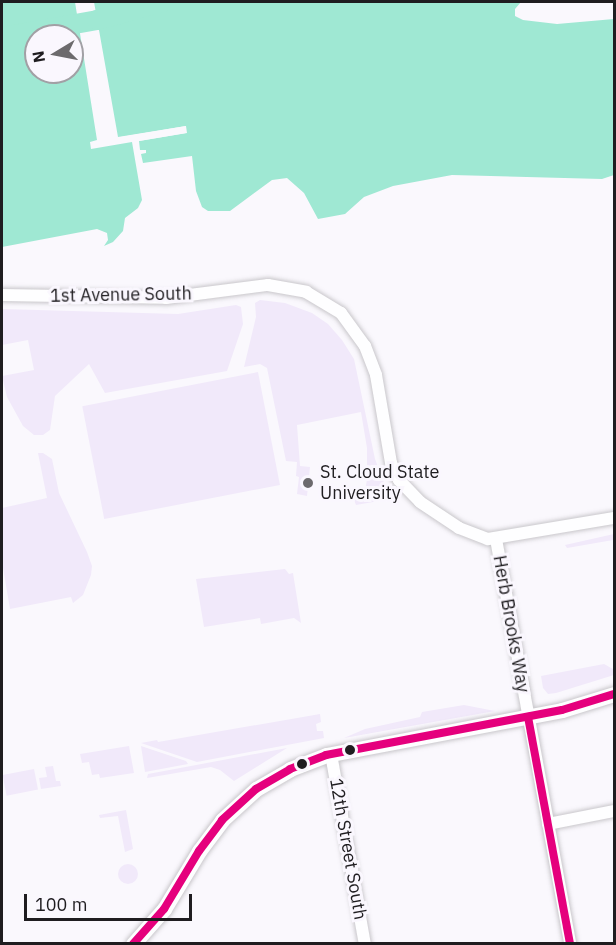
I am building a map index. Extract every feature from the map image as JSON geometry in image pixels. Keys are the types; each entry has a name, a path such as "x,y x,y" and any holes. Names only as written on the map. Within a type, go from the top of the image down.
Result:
{"street":[{"name":"1st Avenue South","path":"2,295 166,298 257,285 278,285 314,296 340,313"},
{"name":"Herb Brooks Way","path":"340,313 360,337 369,355 375,375 389,453 399,480 420,502 459,528 482,538 496,539 570,944"},
{"path":"496,539 615,518"},
{"path":"135,942 173,897 210,835 243,799 290,769 331,754 562,710 615,694"},
{"name":"12th Street South","path":"331,754 365,944"},
{"path":"548,824 615,811"}],"shaded area":[{"path":"2,2 75,2 79,24 24,24 24,84 84,84 84,58 97,140 90,142 91,149 132,142 142,200 138,208 125,218 123,231 113,242 104,246 108,240 107,233 97,229 2,247"},
{"path":"94,2 521,2 515,9 515,16 523,20 557,24 614,19 614,175 602,179 452,175 393,186 364,197 345,214 318,219 304,193 287,178 272,180 230,211 208,211 202,207 196,191 192,156 143,163 141,154 146,153 146,150 140,150 139,141 186,133 186,126 118,137"},
{"path":"260,300 285,303 312,313 328,324 354,359 375,459 386,488 385,494 373,502 356,505 354,500 364,498 367,479 367,448 361,412 297,425 300,466 310,467 307,496 297,494 299,477 296,476 297,462 286,461 267,368 260,364 244,367 256,317 255,303"},
{"path":"236,305 241,307 243,324 227,371 105,393 89,364 55,396 50,430 43,435 34,435 23,426 7,397 2,376 34,370 28,340 2,345 2,309 178,314"},
{"path":"258,372 280,485 104,519 82,406"},
{"path":"38,453 43,453 52,459 59,493 87,552 92,566 91,575 83,595 73,603 71,597 10,609 2,562 2,508 47,498"},
{"path":"614,534 613,540 567,548 565,545"},
{"path":"285,569 289,574 293,573 301,623 294,618 261,624 260,618 204,627 196,579"},
{"path":"604,664 613,669 614,675 556,693 548,694 543,688 541,676"},
{"path":"464,705 495,711 344,738 365,729 420,717 422,712"},
{"path":"320,714 321,722 316,724 317,731 323,731 324,738 197,762 141,743 157,740 158,742"},
{"path":"129,746 134,773 100,778 99,774 92,775 89,762 82,763 80,754"},
{"path":"141,746 186,761 188,764 145,772"},
{"path":"287,748 234,781 220,770 211,767 147,778 148,774"},
{"path":"53,766 56,781 60,781 61,786 41,789 39,778 47,777 45,767"},
{"path":"34,769 38,790 7,796 3,775"},
{"path":"126,810 133,849 125,852 118,816 100,818 99,815"},
{"path":"124,864 132,864 138,870 138,878 132,884 124,884 118,878 118,870"}],"pier":[{"path":"186,126 187,133 136,142 138,138 183,130 118,140 115,138"}],"waterway":[{"path":"2,37 97,20 163,2"}],"transit line":[{"path":"133,944 164,909 199,851 222,820 256,789 290,769 326,755 562,710 614,694"},
{"path":"528,717 570,944"}],"place":[{"name":"St. Cloud State University","path":"308,483"}]}
